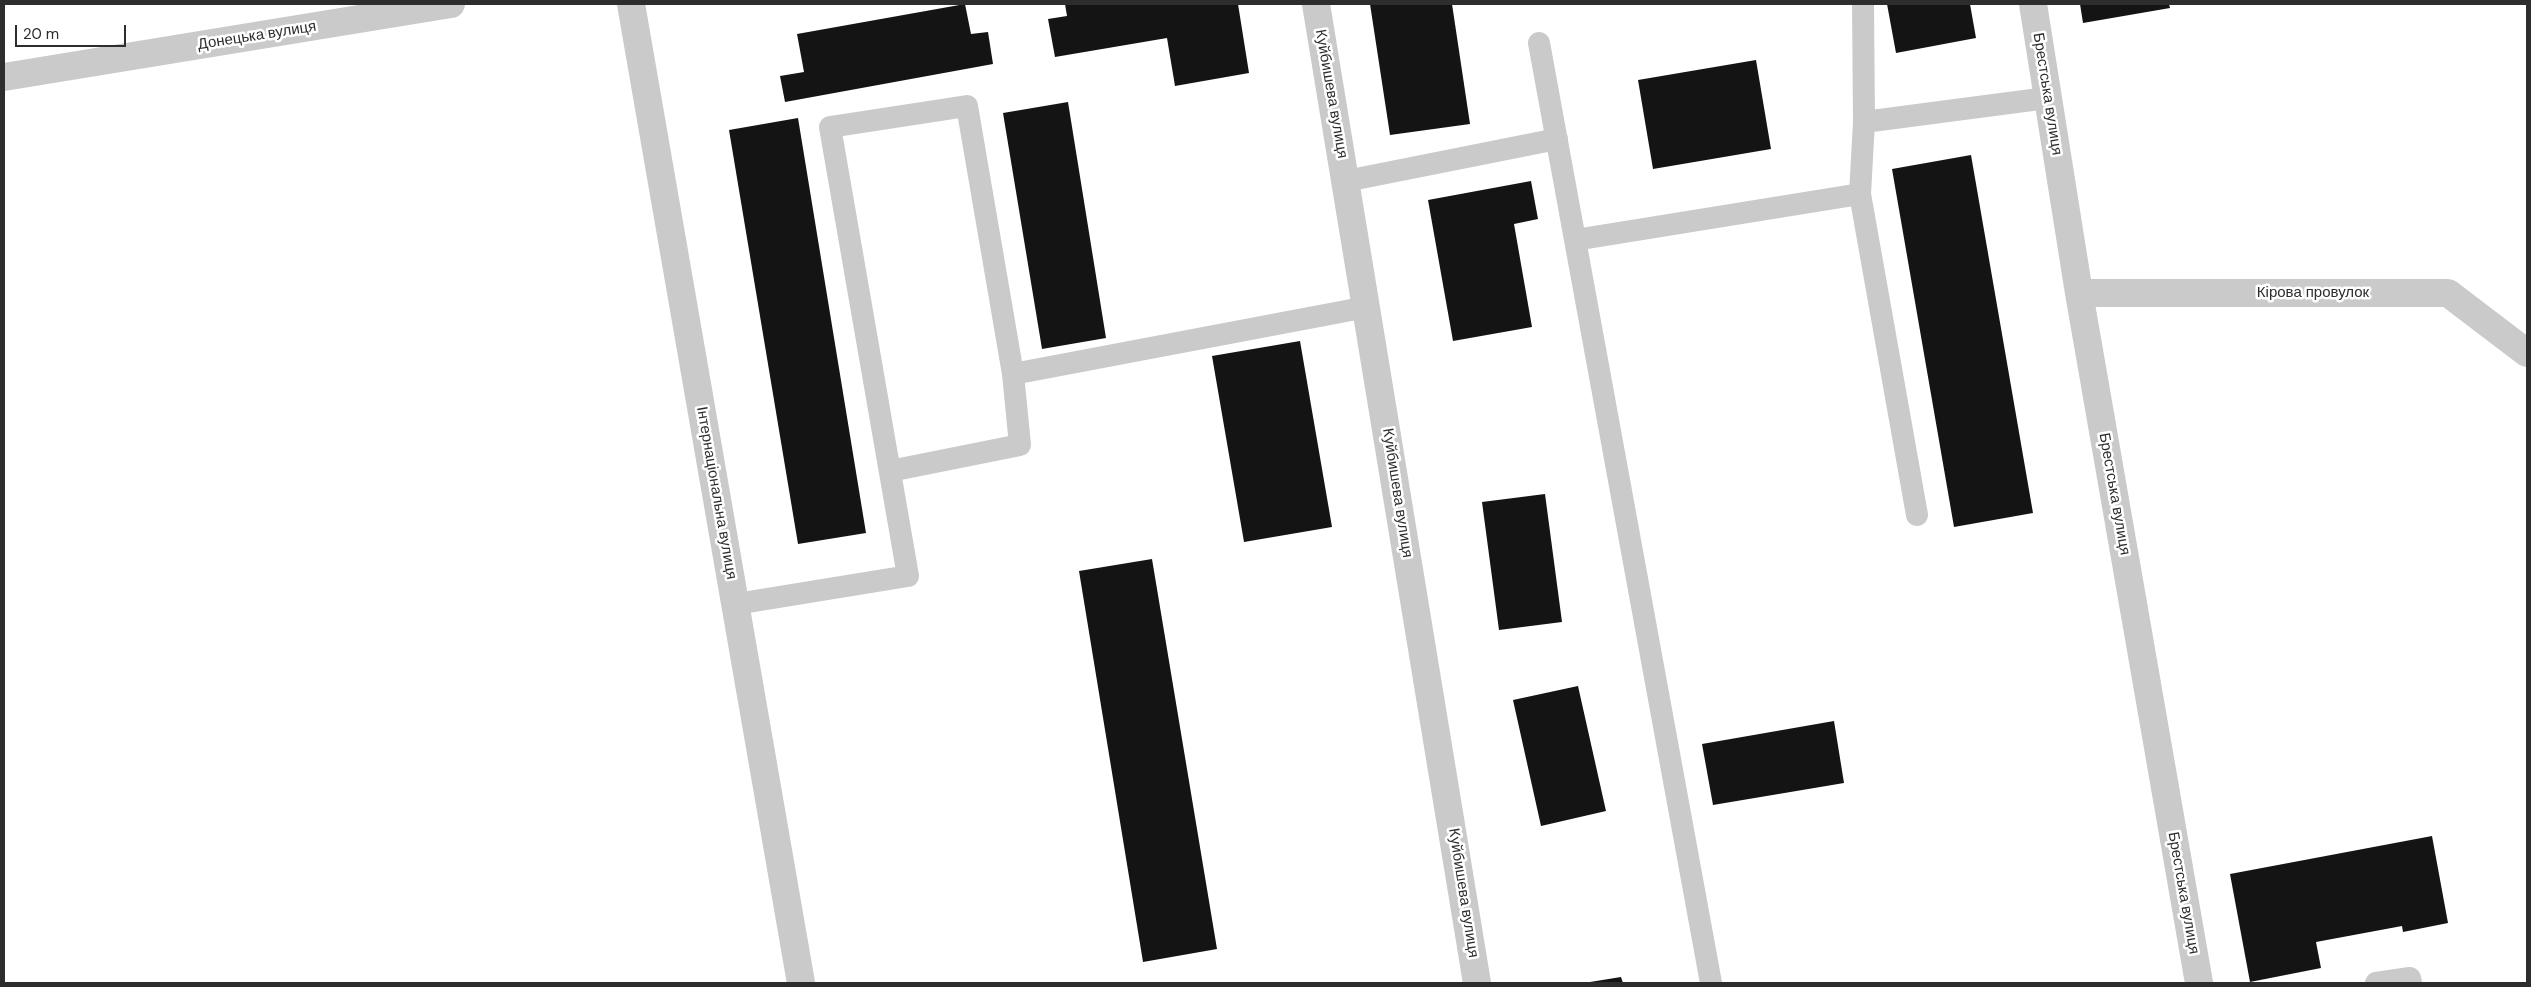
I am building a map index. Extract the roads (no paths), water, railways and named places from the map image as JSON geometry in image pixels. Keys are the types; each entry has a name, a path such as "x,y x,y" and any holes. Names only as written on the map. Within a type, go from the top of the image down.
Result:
{"street":[{"name":"Донецька вулиця","path":"4,77 451,4"},
{"name":"Інтернаціональна вулиця","path":"631,4 801,983"},
{"name":"Куйбишева вулиця","path":"1316,4 1477,983"},
{"name":"Брестська вулиця","path":"2033,4 2079,293 2199,983"},
{"name":"Кірова провулок","path":"2079,293 2448,293 2527,353"}],"lane":[{"path":"1863,4 1864,122 1860,194 1917,515"},
{"path":"1539,43 1711,983"},
{"path":"1864,122 2047,98"},
{"path":"736,604 908,576 830,127 967,106 1013,374 1020,445 890,471"},
{"path":"1346,181 1557,139"},
{"path":"1575,240 1860,194"},
{"path":"1013,374 1367,307"},
{"path":"2376,983 2410,978 2411,983"}]}
